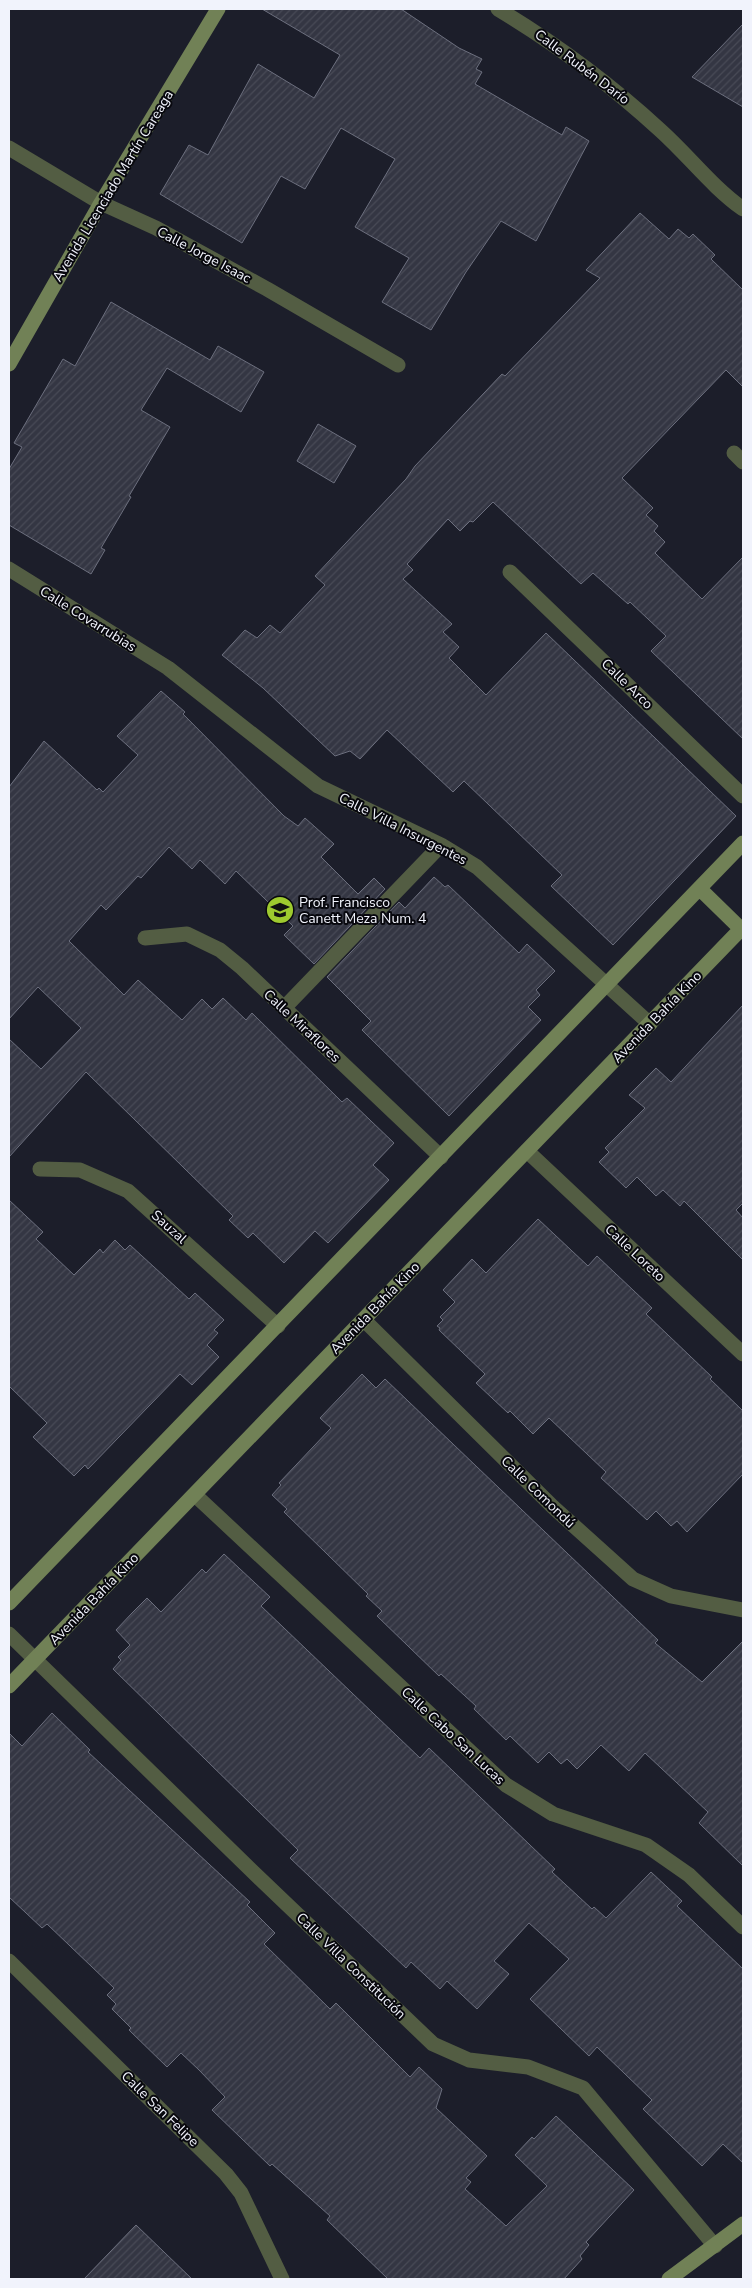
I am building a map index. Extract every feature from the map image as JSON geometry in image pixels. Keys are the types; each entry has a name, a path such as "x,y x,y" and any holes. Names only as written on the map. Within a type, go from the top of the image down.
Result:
{"street":[{"name":"Avenida Licenciado Martín Careaga","path":"9,364 101,203 218,9"},
{"name":"Calle Rubén Darío","path":"498,9 532,29 606,81 662,132 721,194 743,210"},
{"name":"Calle Jorge Isaac","path":"9,148 101,203 156,228 267,289 398,365"},
{"name":"Calle Covarrubias","path":"9,569 168,668"},
{"name":"Calle Arco","path":"510,572 743,796"},
{"name":"Calle Villa Insurgentes","path":"168,668 318,786 441,845 477,867 650,1024"},
{"path":"9,1603 743,843"},
{"path":"284,1008 441,845"},
{"path":"700,889 742,930"},
{"name":"Avenida Bahía Kino","path":"9,1686 742,930"},
{"name":"Calle Miraflores","path":"145,938 187,934 220,950 441,1157"},
{"name":"Calle Loreto","path":"527,1152 743,1354"},
{"name":"Sauzal","path":"40,1169 80,1170 128,1191 278,1326"},
{"name":"Calle Comondú","path":"364,1320 546,1500 633,1580 671,1596 743,1610"},
{"name":"Calle Cabo San Lucas","path":"195,1495 506,1785 553,1814 646,1845 689,1875 743,1927"},
{"name":"Calle Villa Constitución","path":"9,1634 433,2044 469,2060 528,2067 583,2088 715,2246"},
{"name":"Calle San Felipe","path":"9,1961 226,2174 241,2194 282,2279"},
{"path":"669,2279 743,2224"}],"building":[{"path":"262,9 401,9 459,48 482,59 476,69 482,72 475,84 562,135 566,127 589,141 536,241 501,221 466,272 431,330 382,302 409,258 355,227 395,159 341,128 305,189 281,176 242,243 160,194 189,145 208,155 258,64 314,98 340,55"},
{"path":"743,24 743,107 692,77"},
{"path":"640,213 669,239 678,229 689,238 693,234 715,255 711,259 743,290 743,387 726,370 622,478 653,508 646,515 658,526 654,531 665,542 655,553 702,599 743,557 743,739 651,651 666,636 630,602 628,604 593,573 581,584 493,502 473,522 470,521 460,531 448,519 407,564 413,570 403,579 452,624 443,632 459,647 449,658 486,695 546,633 736,816 613,945 551,886 562,875 464,781 453,792 387,730 360,759 350,751 335,756 263,688 222,655 245,630 257,638 270,625 280,633 325,585 315,576 502,374 505,376 600,278 586,270"},
{"path":"111,302 210,360 218,346 264,372 241,412 167,368 141,410 170,427 101,548 105,550 91,574 9,525 9,469 22,447 14,443 63,359 75,366"},
{"path":"318,424 356,446 334,483 297,461"},
{"path":"161,691 185,712 183,714 284,816 298,826 305,818 334,844 321,857 358,894 374,878 385,889 314,964 284,935 293,926 236,871 225,884 200,860 192,869 169,847 141,878 138,876 106,910 101,905 69,941 124,995 138,980 182,1020 202,999 212,1009 223,998 246,1020 252,1013 342,1102 347,1098 394,1143 373,1165 389,1180 328,1243 315,1231 284,1263 253,1233 248,1238 229,1220 233,1216 86,1072 9,1157 9,1039 41,1069 81,1028 38,987 9,1019 9,787 44,741 97,790 99,788 103,792 138,755 117,736"},
{"path":"434,877 445,887 448,885 519,953 527,944 555,971 536,990 540,995 528,1007 541,1020 449,1116 362,1030 371,1021 327,977 399,902 405,908"},
{"path":"743,1005 743,1203 736,1210 743,1218 743,1260 684,1201 680,1206 663,1190 656,1196 637,1177 626,1188 599,1162 609,1152 605,1148 645,1108 629,1095 656,1068 671,1082"},
{"path":"9,1200 43,1232 36,1239 74,1275 100,1249 103,1253 115,1240 125,1250 130,1245 189,1299 195,1293 224,1320 214,1330 218,1333 207,1345 219,1357 192,1385 180,1374 88,1469 85,1465 74,1476 33,1437 47,1423 9,1386"},
{"path":"538,1219 588,1266 597,1256 652,1308 646,1314 712,1377 710,1379 743,1411 743,1474 687,1532 677,1521 671,1526 656,1511 647,1520 601,1478 606,1472 549,1418 533,1434 510,1411 508,1413 476,1383 485,1374 437,1326 443,1320 440,1317 455,1302 443,1290 472,1259 486,1273"},
{"path":"362,1374 376,1388 385,1379 658,1640 655,1643 702,1682 743,1641 743,1866 699,1823 708,1812 645,1753 629,1771 601,1745 577,1769 567,1759 561,1764 549,1752 538,1763 510,1736 506,1740 474,1709 476,1706 441,1674 439,1676 377,1616 382,1611 366,1596 368,1594 284,1512 287,1509 272,1495 281,1485 279,1483 331,1428 320,1418"},
{"path":"224,1554 270,1597 261,1606 420,1758 429,1748 555,1869 552,1872 592,1909 594,1907 606,1918 651,1872 682,1901 677,1906 743,1969 743,2163 723,2144 702,2166 643,2109 652,2100 597,2047 589,2056 530,1999 569,1959 529,1923 494,1961 509,1974 477,2009 447,1981 440,1989 411,1962 406,1968 290,1858 298,1850 113,1669 121,1660 118,1657 130,1645 116,1630 132,1613 147,1598 161,1612 202,1569 206,1573"},
{"path":"52,1713 90,1750 88,1752 250,1902 247,1905 275,1933 264,1944 330,2009 336,2003 410,2077 419,2067 442,2089 436,2108 487,2156 466,2178 471,2182 465,2189 506,2226 547,2186 515,2155 532,2137 534,2139 556,2116 634,2190 586,2242 589,2245 580,2256 582,2259 564,2279 388,2279 327,2220 330,2216 272,2164 270,2166 212,2110 225,2097 199,2070 181,2053 167,2067 129,2030 131,2028 112,2009 116,2004 107,1995 114,1988 47,1924 42,1928 9,1897 9,1733 22,1746"},
{"path":"136,2225 192,2279 84,2279"}],"place":[{"name":"Prof. Francisco Canett Meza Num. 4","path":"280,910"}]}
